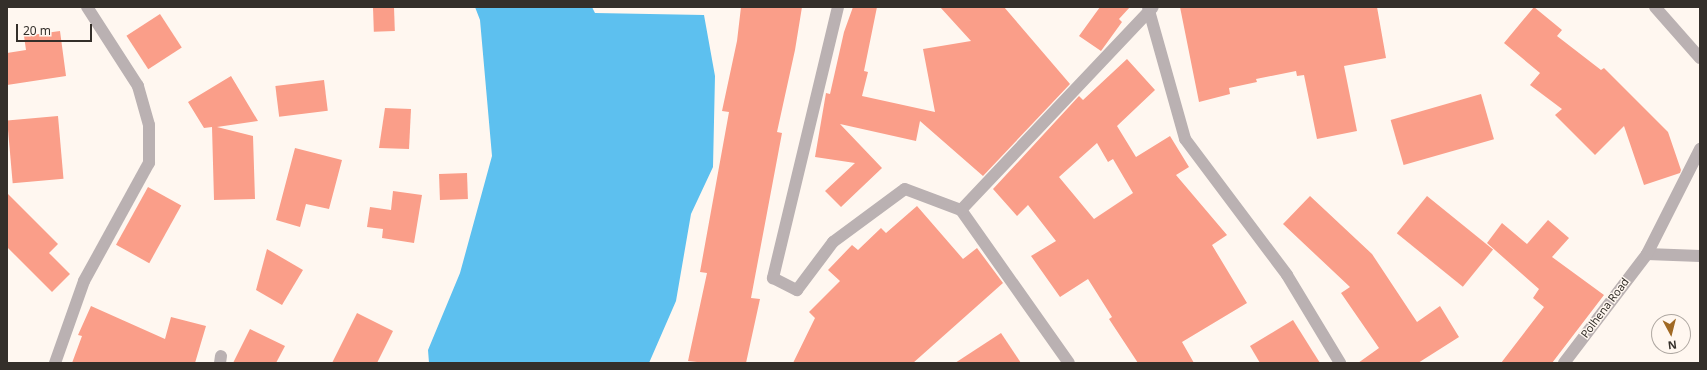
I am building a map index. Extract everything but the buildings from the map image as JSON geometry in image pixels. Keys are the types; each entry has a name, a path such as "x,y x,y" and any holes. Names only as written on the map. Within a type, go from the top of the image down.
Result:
{"street":[{"path":"56,363 84,281 149,163 149,126 138,86 87,7"},
{"path":"838,7 773,278 797,290 833,242 905,189 961,210 1069,363"},
{"path":"1655,7 1700,58"},
{"path":"961,210 1150,8"},
{"path":"1150,8 1185,139 1287,275 1340,363"},
{"name":"Polhena Road","path":"1564,363 1647,254 1700,149"},
{"path":"1647,254 1700,256"}],"water":[{"path":"475,7 592,7 595,13 704,15 715,76 713,167 691,214 676,301 649,363 429,363 428,350 460,273 492,156 480,20"}]}
